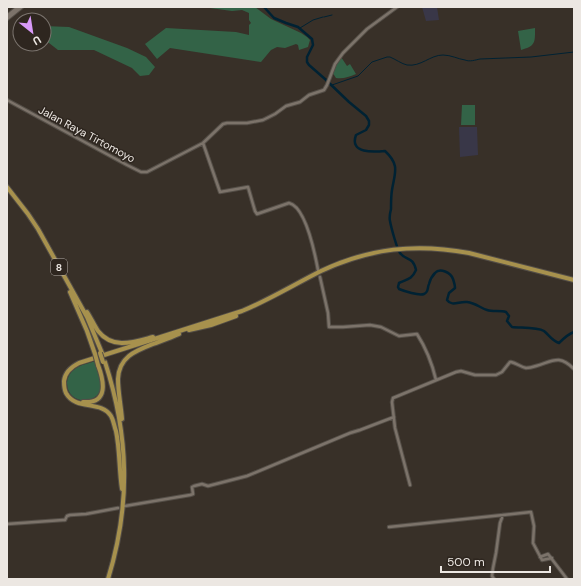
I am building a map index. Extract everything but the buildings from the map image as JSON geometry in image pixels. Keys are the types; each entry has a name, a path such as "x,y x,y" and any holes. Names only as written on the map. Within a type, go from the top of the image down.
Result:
{"highway":[{"name":"8","path":"7,187 38,229 71,291 85,319 99,353 113,397 118,422 122,489 117,534 107,579"},
{"name":"8","path":"7,190 28,219 71,291"},
{"path":"71,291 81,302 98,330 111,341 122,343 211,325 245,312 340,266 363,258 388,252 410,249 458,253 574,281"},
{"path":"102,363 103,389 100,395 89,402 80,402 73,398 68,392 66,384 68,374 76,367 90,361 183,331"},
{"path":"124,446 118,383 119,372 122,366 127,357 135,352 183,331"},
{"path":"122,489 117,436 112,417 107,411 101,408 80,404 71,399 64,387 64,380 72,367 82,362 183,331"},
{"name":"8","path":"102,363 115,395 124,446 122,516 119,536 107,579"}],"street":[{"path":"7,18 18,7"},
{"path":"11,14 22,7"},
{"path":"318,270 306,225 302,215 297,209 289,203 256,214 248,187 220,191 203,143 224,123 247,123 263,120 286,106 300,102 309,95 322,92 327,85 335,64 343,53 367,29 396,7"},
{"name":"Jalan Raya Tirtomoyo","path":"7,100 116,160 143,173 203,143"},
{"path":"320,277 328,313 329,328 370,325 381,327 399,336 417,334 431,361 436,380"},
{"path":"410,486 397,435 392,400 393,398 454,372 475,375 496,375 511,362 527,368 560,360 564,361 574,369"},
{"path":"125,506 189,496 193,493 192,488 194,486 203,484 208,486 241,478 350,433 394,417"},
{"path":"7,524 64,520 70,515 86,514 118,508"},
{"path":"389,527 531,512 534,526 533,543 542,560 552,558"},
{"path":"494,579 492,576 493,568 500,523 503,515"},
{"path":"540,557 548,554 567,579"}],"shaded area":[{"path":"422,7 437,7 439,20 426,21"},
{"path":"459,127 477,127 478,155 460,157"}],"green space":[{"path":"207,7 255,7 271,19 307,37 310,40 308,47 299,50 298,45 296,44 285,48 277,47 271,50 261,62 170,48 157,59 145,44 166,28 236,32 249,35 249,25 251,23 249,20 249,13 242,10 232,11"},
{"path":"52,26 69,27 127,48 146,57 155,67 149,75 140,76 132,68 94,50 58,50 52,45"},
{"path":"535,28 534,43 530,47 521,50 518,31"},
{"path":"341,57 347,66 350,64 356,74 346,78 336,78 332,72"},
{"path":"462,105 475,105 475,125 461,125"},
{"path":"96,361 102,379 101,388 98,395 92,399 85,400 72,396 68,390 68,377 76,368"}],"waterway":[{"path":"264,7 274,18 298,27 312,39 313,45 307,57 307,62 309,65 366,116 369,121 369,125 366,130 356,135 356,146 359,149 369,151 385,151 393,160 395,165 395,173 391,195 391,224 400,253 413,263 416,270 411,277 399,283 399,289 415,294 424,294 426,293 428,285 434,274 437,271 442,271 450,275 454,282 455,288 449,293 447,300 451,303 467,302 473,303 487,310 506,312 509,316 507,321 512,327 533,328 544,331 554,341 559,343 574,332"},
{"path":"324,17 332,15"},
{"path":"300,28 313,20 323,17"},
{"path":"332,85 358,76 372,62 387,57 407,65 412,65 443,55 471,61 480,59 531,57 574,52"}]}
